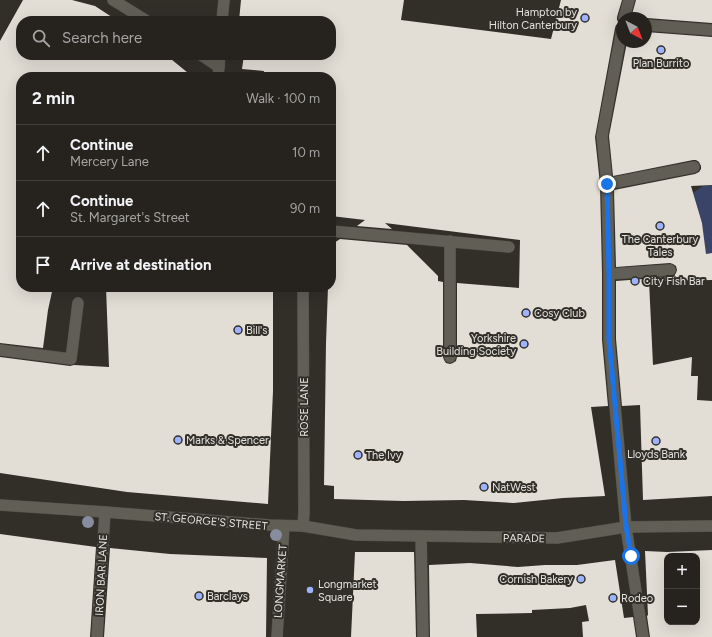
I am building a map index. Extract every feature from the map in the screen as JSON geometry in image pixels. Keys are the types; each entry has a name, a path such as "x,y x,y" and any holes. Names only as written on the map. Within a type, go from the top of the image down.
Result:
{"street":[{"path":"113,0 139,16"},
{"path":"222,16 224,0"},
{"path":"626,12 629,0"},
{"path":"652,25 712,30"},
{"path":"618,48 602,136 607,184 609,339 626,526 643,637"},
{"path":"206,60 219,72"},
{"path":"219,72 220,60"},
{"path":"607,184 694,167"},
{"path":"336,231 509,247"},
{"path":"450,241 450,356"},
{"path":"609,274 670,270"},
{"name":"ROSE LANE","path":"303,292 303,526"},
{"path":"0,350 71,359 78,303"},
{"name":"ST. GEORGE'S STREET","path":"0,505 269,525 303,526 356,535 421,537"},
{"name":"IRON BAR LANE","path":"97,637 105,512"},
{"name":"LONGMARKET","path":"277,637 284,526"},
{"name":"PARADE","path":"421,537 557,538 626,526 712,526"},
{"path":"421,537 423,637"}],"shaded area":[{"path":"712,185 712,258 710,253 706,254 702,223 693,193 703,186"}],"building":[{"path":"23,0 72,0 95,6 110,16 16,16 16,60 172,60 187,72 16,72 16,292 52,292 43,348 0,343 0,41"},
{"path":"241,0 404,0 401,20 551,39 561,0 622,0 618,12 616,12 616,25 595,137 600,184 602,340 608,406 591,407 605,496 563,498 514,503 464,500 403,501 334,499 334,486 324,485 328,292 336,292 336,242 340,239 407,245 438,276 438,281 443,282 443,357 446,363 453,363 456,361 457,357 457,283 519,288 520,240 385,223 392,229 357,226 365,220 336,217 336,72 264,72 242,69 243,60 336,60 336,16 239,16"},
{"path":"636,0 712,0 712,23 652,18 652,12 633,12"},
{"path":"652,32 712,37 712,185 691,186 702,223 706,254 712,253 712,280 649,281 653,365 692,357 691,376 698,376 697,400 712,401 712,496 643,500 640,405 622,406 616,339 616,281 670,277 674,276 677,270 676,266 670,263 616,267 614,190 695,174 699,172 701,166 699,162 693,160 613,176 609,136 626,48 652,48"},
{"path":"106,292 273,292 273,391 268,504 127,492 0,473 0,357 70,366 109,367"},
{"path":"0,534 96,547 90,637 0,637"},
{"path":"110,548 170,554 267,558 266,637 104,637"},
{"path":"712,550 712,637 650,637 647,616 645,551 667,552"},
{"path":"355,552 414,552 416,637 351,637"},
{"path":"615,560 624,618 633,617 636,637 583,637 582,622 589,621 586,605 570,608 532,610 532,613 476,614 477,637 430,637 429,565 470,563 518,567 577,565"}],"place":[{"name":"Hampton by Hilton Canterbury","path":"585,18"},
{"name":"Plan Burrito","path":"661,50"},
{"name":"The Canterbury Tales","path":"660,226"},
{"name":"City Fish Bar","path":"635,281"},
{"name":"Cosy Club","path":"526,313"},
{"name":"Bill's","path":"238,330"},
{"name":"Yorkshire Building Society","path":"524,344"},
{"name":"Marks & Spencer","path":"178,440"},
{"name":"Lloyds Bank","path":"656,441"},
{"name":"The Ivy","path":"358,455"},
{"name":"NatWest","path":"484,487"},
{"name":"Cornish Bakery","path":"581,579"},
{"name":"Longmarket Square","path":"310,590"},
{"name":"Barclays","path":"199,596"},
{"name":"Rodeo","path":"613,598"}],"route":[{"path":"607,184 609,339 626,526 631,556"}]}
